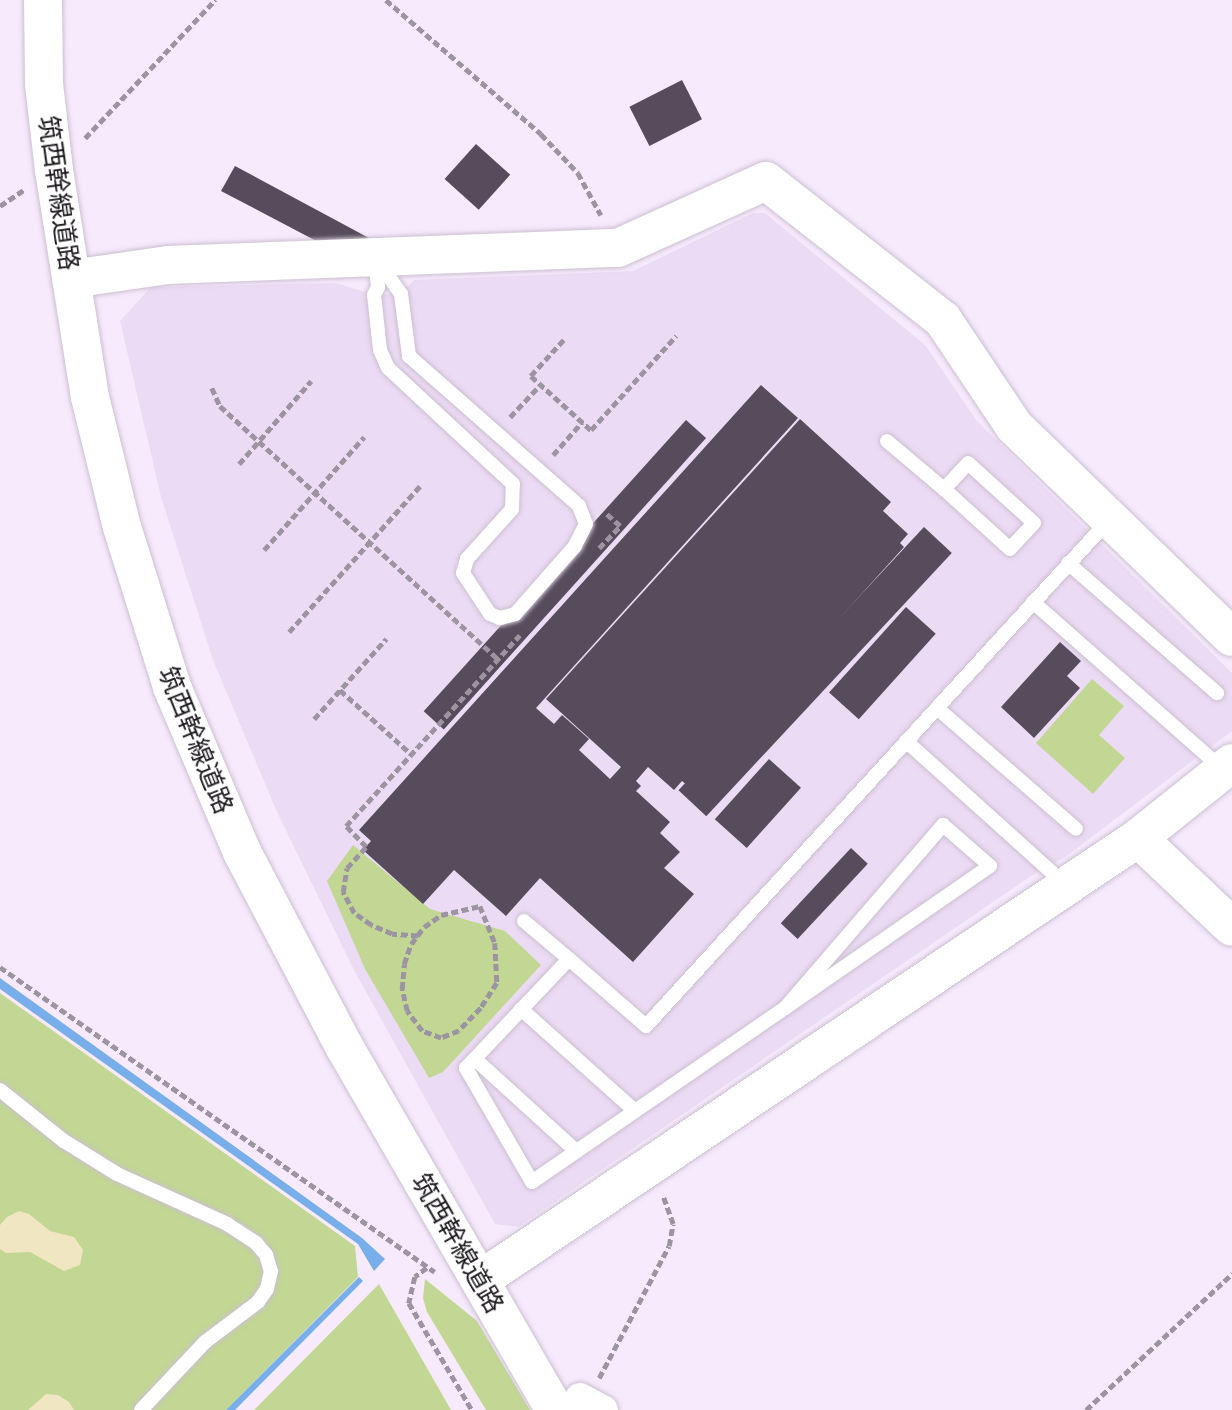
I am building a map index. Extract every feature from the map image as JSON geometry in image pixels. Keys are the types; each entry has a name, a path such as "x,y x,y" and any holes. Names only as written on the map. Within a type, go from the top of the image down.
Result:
{"street":[{"name":"筑西幹線道路","path":"43,0 44,84 54,170 90,397 115,501 172,687 261,888 345,1048 480,1280 581,1405"},
{"path":"71,279 168,265 618,248 766,181 943,320 1014,426 1232,638"},
{"path":"480,1280 1138,838 1225,768"},
{"path":"1138,838 1232,926"}],"lane":[{"path":"375,257 401,294 409,356 579,506 586,524 575,546 514,614 500,618 490,614 463,573 467,559 512,509 513,484 388,368 380,350 374,295 378,287 375,257"},
{"path":"887,441 1010,549 1034,523 968,463 944,489"},
{"path":"524,921 646,1026 1110,519"},
{"path":"1068,564 1217,693"},
{"path":"1033,602 1210,758 1225,768"},
{"path":"937,708 1076,830"},
{"path":"906,741 1066,886"},
{"path":"569,959 466,1068 532,1182 576,1151 785,1008 990,866 943,825 785,1008"},
{"path":"521,1009 635,1111"},
{"path":"475,1059 576,1151"},
{"path":"0,1090 64,1141 117,1174 227,1224 256,1243 266,1255 271,1271 267,1289 258,1302 205,1342 141,1410"}],"path":[{"path":"54,170 215,0"},
{"path":"386,0 541,134 578,173 618,248"},
{"path":"564,340 531,376 591,430 676,336"},
{"path":"239,464 311,381"},
{"path":"505,422 540,385"},
{"path":"212,388 220,406 498,659"},
{"path":"264,550 364,437"},
{"path":"289,632 420,486"},
{"path":"592,556 620,526"},
{"path":"418,936 404,964 402,989 407,1011 422,1031 441,1038 459,1031 481,1008 497,982 495,943 480,906 442,915 418,936 392,934 371,925 354,913 343,892 347,868 366,847 346,826 526,628"},
{"path":"314,719 386,639"},
{"path":"340,690 411,754"},
{"path":"0,967 437,1273"},
{"path":"581,1405 669,1246 673,1224 660,1189"},
{"path":"427,1268 415,1277 409,1303 472,1410"},
{"path":"1086,1410 1232,1274"}],"shaded area":[{"path":"753,213 765,213 925,345 977,421 1232,673 1232,731 1064,858 1031,876 518,1227 495,1224 355,972 277,812 213,660 161,497 120,321 151,287 336,283 374,295 401,294 414,280 633,271"}],"green space":[{"path":"1092,679 1124,706 1099,735 1125,758 1093,794 1036,743"},
{"path":"353,845 430,909 505,931 541,965 443,1072 429,1078 365,969 327,881"},
{"path":"0,993 355,1246 358,1277 226,1410 0,1410"},
{"path":"425,1279 477,1321 530,1410 486,1410 427,1312 423,1298"},
{"path":"379,1284 451,1410 254,1410"}],"sand":[{"path":"19,1211 29,1214 50,1231 74,1237 83,1250 80,1265 64,1271 30,1252 6,1253 0,1249 0,1225 7,1217"},
{"path":"46,1394 58,1395 69,1402 74,1410 28,1410"}],"water":[{"path":"0,978 362,1238 385,1259 374,1271 358,1244 0,989"},
{"path":"359,1277 363,1281 235,1410 226,1410"}],"building":[{"path":"682,80 702,119 649,146 629,107"},
{"path":"476,144 510,175 479,210 445,179"},
{"path":"235,166 369,238 322,244 221,191"},
{"path":"761,385 798,418 536,708 554,724 562,715 589,739 579,750 610,779 621,767 546,699 800,419 891,502 883,511 908,534 900,543 904,547 688,786 682,781 674,790 648,767 636,781 641,786 636,791 670,822 660,833 680,852 664,868 694,894 633,962 540,878 506,916 454,870 423,904 363,850 371,841 359,830"},
{"path":"686,420 706,438 444,729 424,711"},
{"path":"924,527 952,553 706,816 678,790"},
{"path":"906,607 936,634 859,719 829,692"},
{"path":"1060,642 1081,661 1067,676 1080,688 1034,738 1001,707"},
{"path":"769,759 801,788 747,848 715,819"},
{"path":"851,848 868,864 798,939 781,923"}]}
